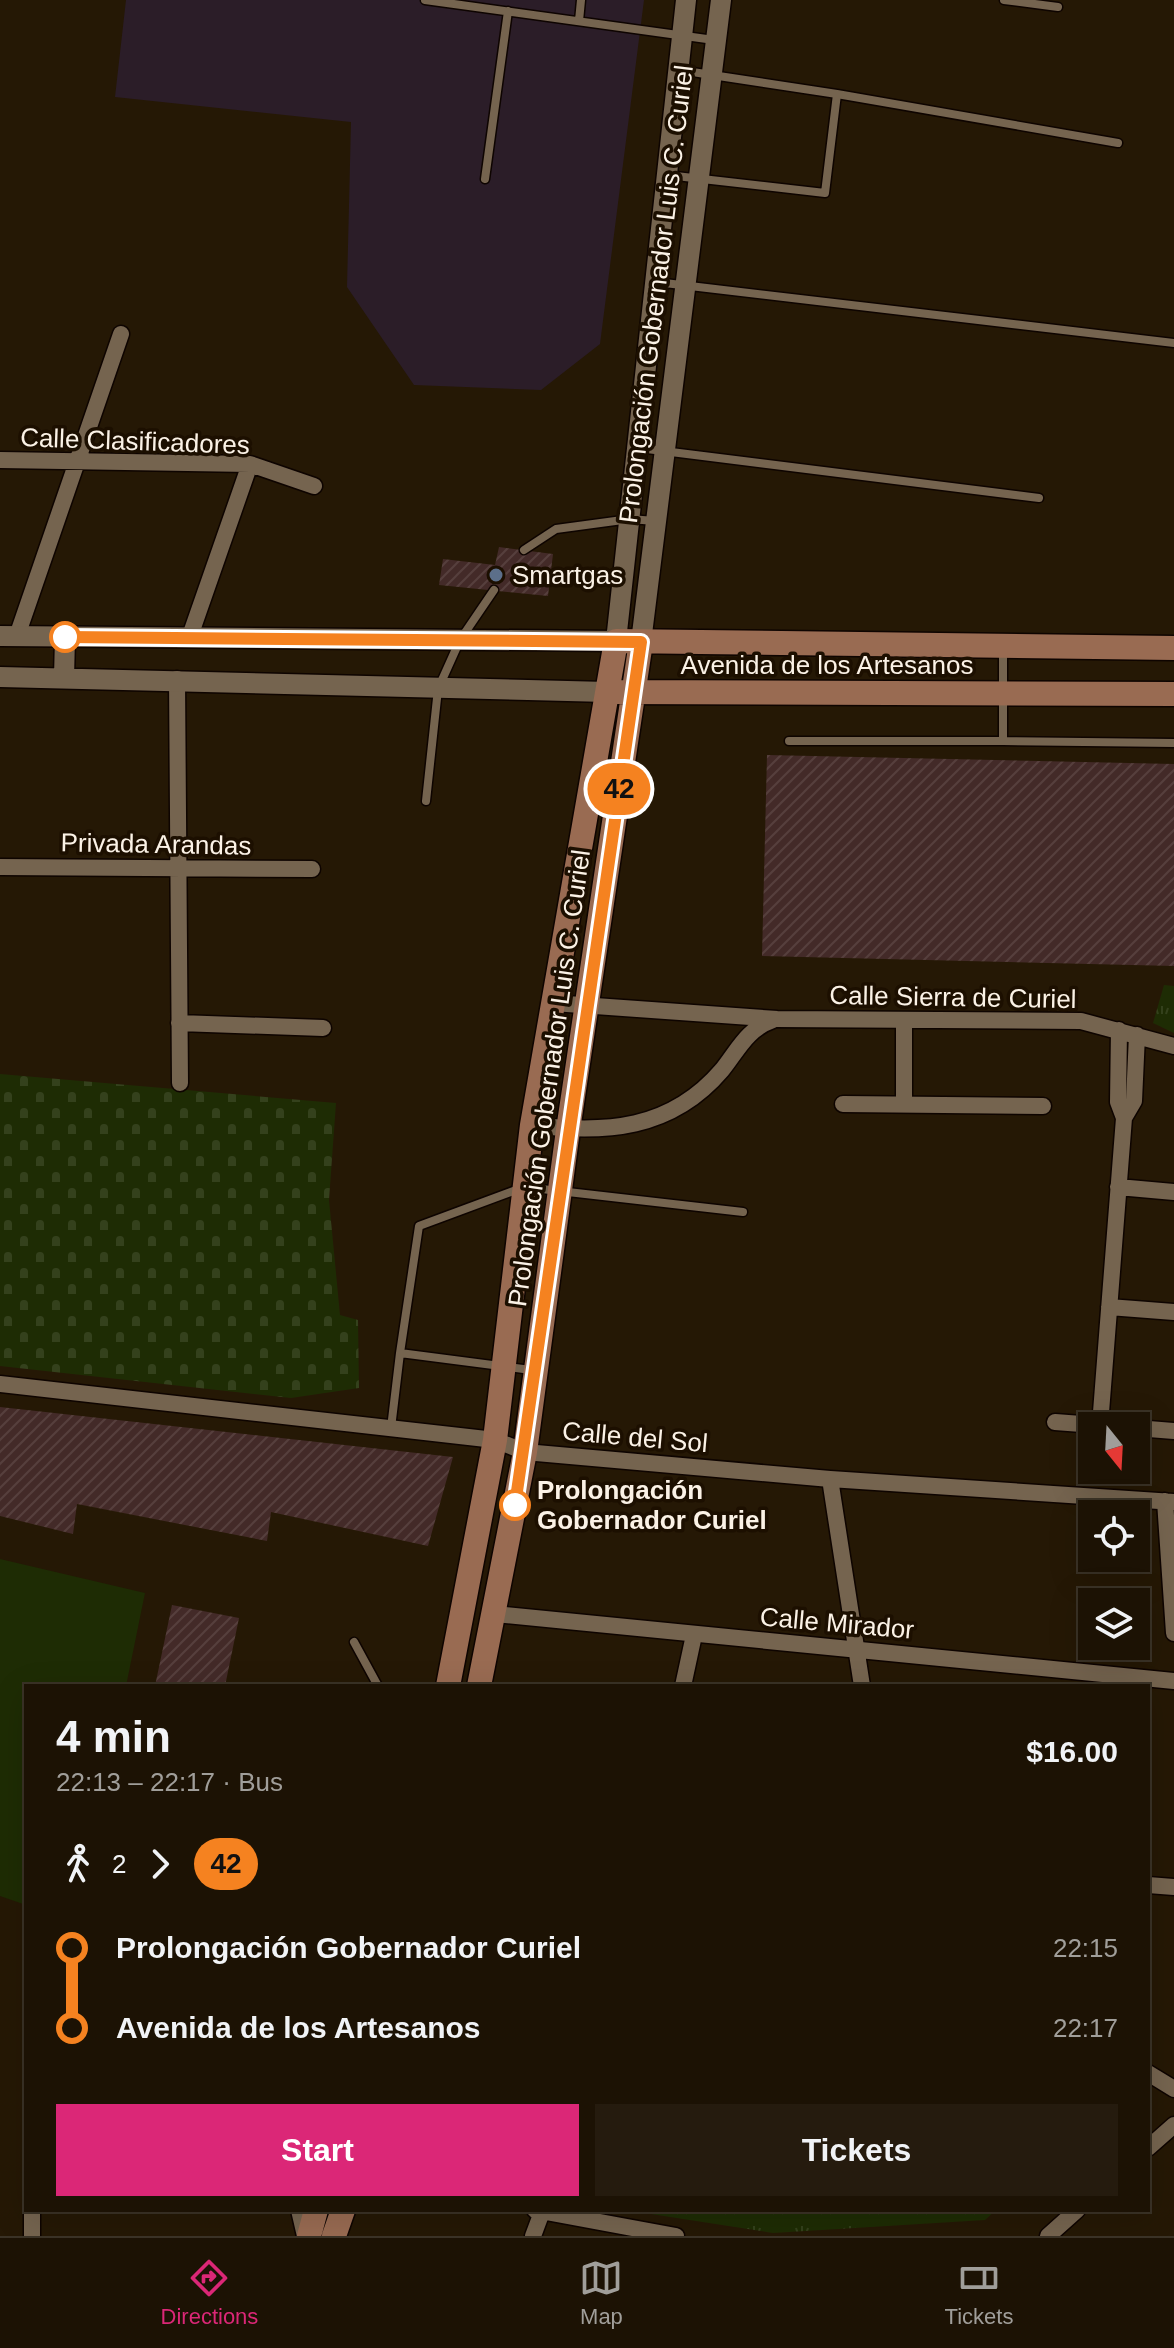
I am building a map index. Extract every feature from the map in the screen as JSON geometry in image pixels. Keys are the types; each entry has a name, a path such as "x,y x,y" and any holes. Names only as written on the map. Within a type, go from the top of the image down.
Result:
{"main road":[{"name":"Avenida de los Artesanos","path":"628,642 1174,648"},
{"name":"Prolongación Gobernador Luis C. Curiel","path":"448,1684 495,1440 532,1125 553,1003 607,692 628,642"},
{"name":"Prolongación Gobernador Luis C. Curiel","path":"479,1684 525,1452 568,1130 633,693 628,642"},
{"name":"Avenida de los Artesanos","path":"607,692 1174,694"},
{"path":"307,2236 315,2212"},
{"path":"334,2236 342,2212"}],"street":[{"name":"Prolongación Gobernador Luis C. Curiel","path":"628,642 630,519 686,0"},
{"name":"Prolongación Gobernador Luis C. Curiel","path":"628,642 656,521 721,0"},
{"path":"8,636 77,462 121,334"},
{"name":"Calle Clasificadores","path":"0,460 250,464 314,486"},
{"path":"189,639 250,464"},
{"name":"Avenida de los Artesanos","path":"8,636 628,642"},
{"path":"64,678 65,637"},
{"name":"Avenida de los Artesanos","path":"0,677 607,692"},
{"path":"177,679 180,1083"},
{"name":"Privada Arandas","path":"0,867 312,869"},
{"name":"Calle Sierra de Curiel","path":"553,1003 777,1019 1081,1021 1174,1046"},
{"path":"532,1125 568,1130 619,1127 669,1114 710,1083 751,1030 777,1019"},
{"path":"904,1020 904,1104"},
{"path":"179,1023 323,1028"},
{"path":"1119,1030 1118,1102 1124,1118"},
{"path":"1101,1412 1124,1118 1134,1101 1137,1035"},
{"path":"843,1104 1043,1106"},
{"path":"1118,1187 1174,1192"},
{"path":"1109,1307 1174,1312"},
{"name":"Calle del Sol","path":"0,1384 495,1440 525,1452 830,1479 1169,1501"},
{"path":"1055,1422 1078,1424"},
{"path":"1150,1429 1174,1431"},
{"path":"830,1479 862,1684"},
{"path":"1169,1501 1174,1633"},
{"name":"Calle Mirador","path":"495,1614 1174,1681"},
{"path":"683,1684 694,1635"},
{"path":"1150,1885 1174,1887"},
{"path":"1150,2074 1174,2089"},
{"path":"1150,2146 1174,2125"},
{"path":"32,2212 32,2236"},
{"path":"300,2212 307,2236"},
{"path":"533,2236 538,2212"},
{"path":"544,2212 676,2236"},
{"path":"1048,2236 1075,2212"}],"lane":[{"path":"425,0 716,40"},
{"path":"579,21 581,0"},
{"path":"1004,0 1058,7"},
{"path":"485,179 508,11"},
{"path":"678,70 1118,143"},
{"path":"667,175 825,193 837,94"},
{"path":"655,282 1174,343"},
{"path":"638,448 1039,498"},
{"path":"524,550 556,529 630,519 656,521"},
{"path":"426,801 438,689 460,640 494,590"},
{"path":"1003,647 1003,741"},
{"path":"789,741 1174,743"},
{"path":"391,1428 419,1226 524,1187 743,1212"},
{"path":"400,1353 536,1371"},
{"path":"354,1642 377,1684"}],"shaded area":[{"path":"126,0 644,0 600,344 541,390 414,385 347,287 351,122 115,97"}],"green space":[{"path":"1164,985 1174,986 1174,1033 1153,1023"},
{"path":"0,1074 336,1103 329,1200 340,1315 358,1320 359,1388 291,1398 0,1366"},
{"path":"0,1559 145,1593 126,1684 24,1684 24,1904 0,1896"},
{"path":"638,2212 994,2212 985,2220 773,2233"}],"building":[{"name":"Smartgas","path":"499,547 553,554 548,596 439,585 443,559 495,565"},
{"path":"767,755 1174,764 1174,966 762,956"},
{"path":"0,1407 453,1457 428,1546 271,1512 267,1541 77,1504 73,1534 0,1516"},
{"path":"172,1605 239,1618 225,1684 155,1684"}],"bus line":[{"name":"42","path":"65,637 641,642 515,1505"}],"place":[{"name":"Smartgas","path":"496,575"},
{"name":"Prolongación Gobernador Curiel","path":"515,1505"}]}
